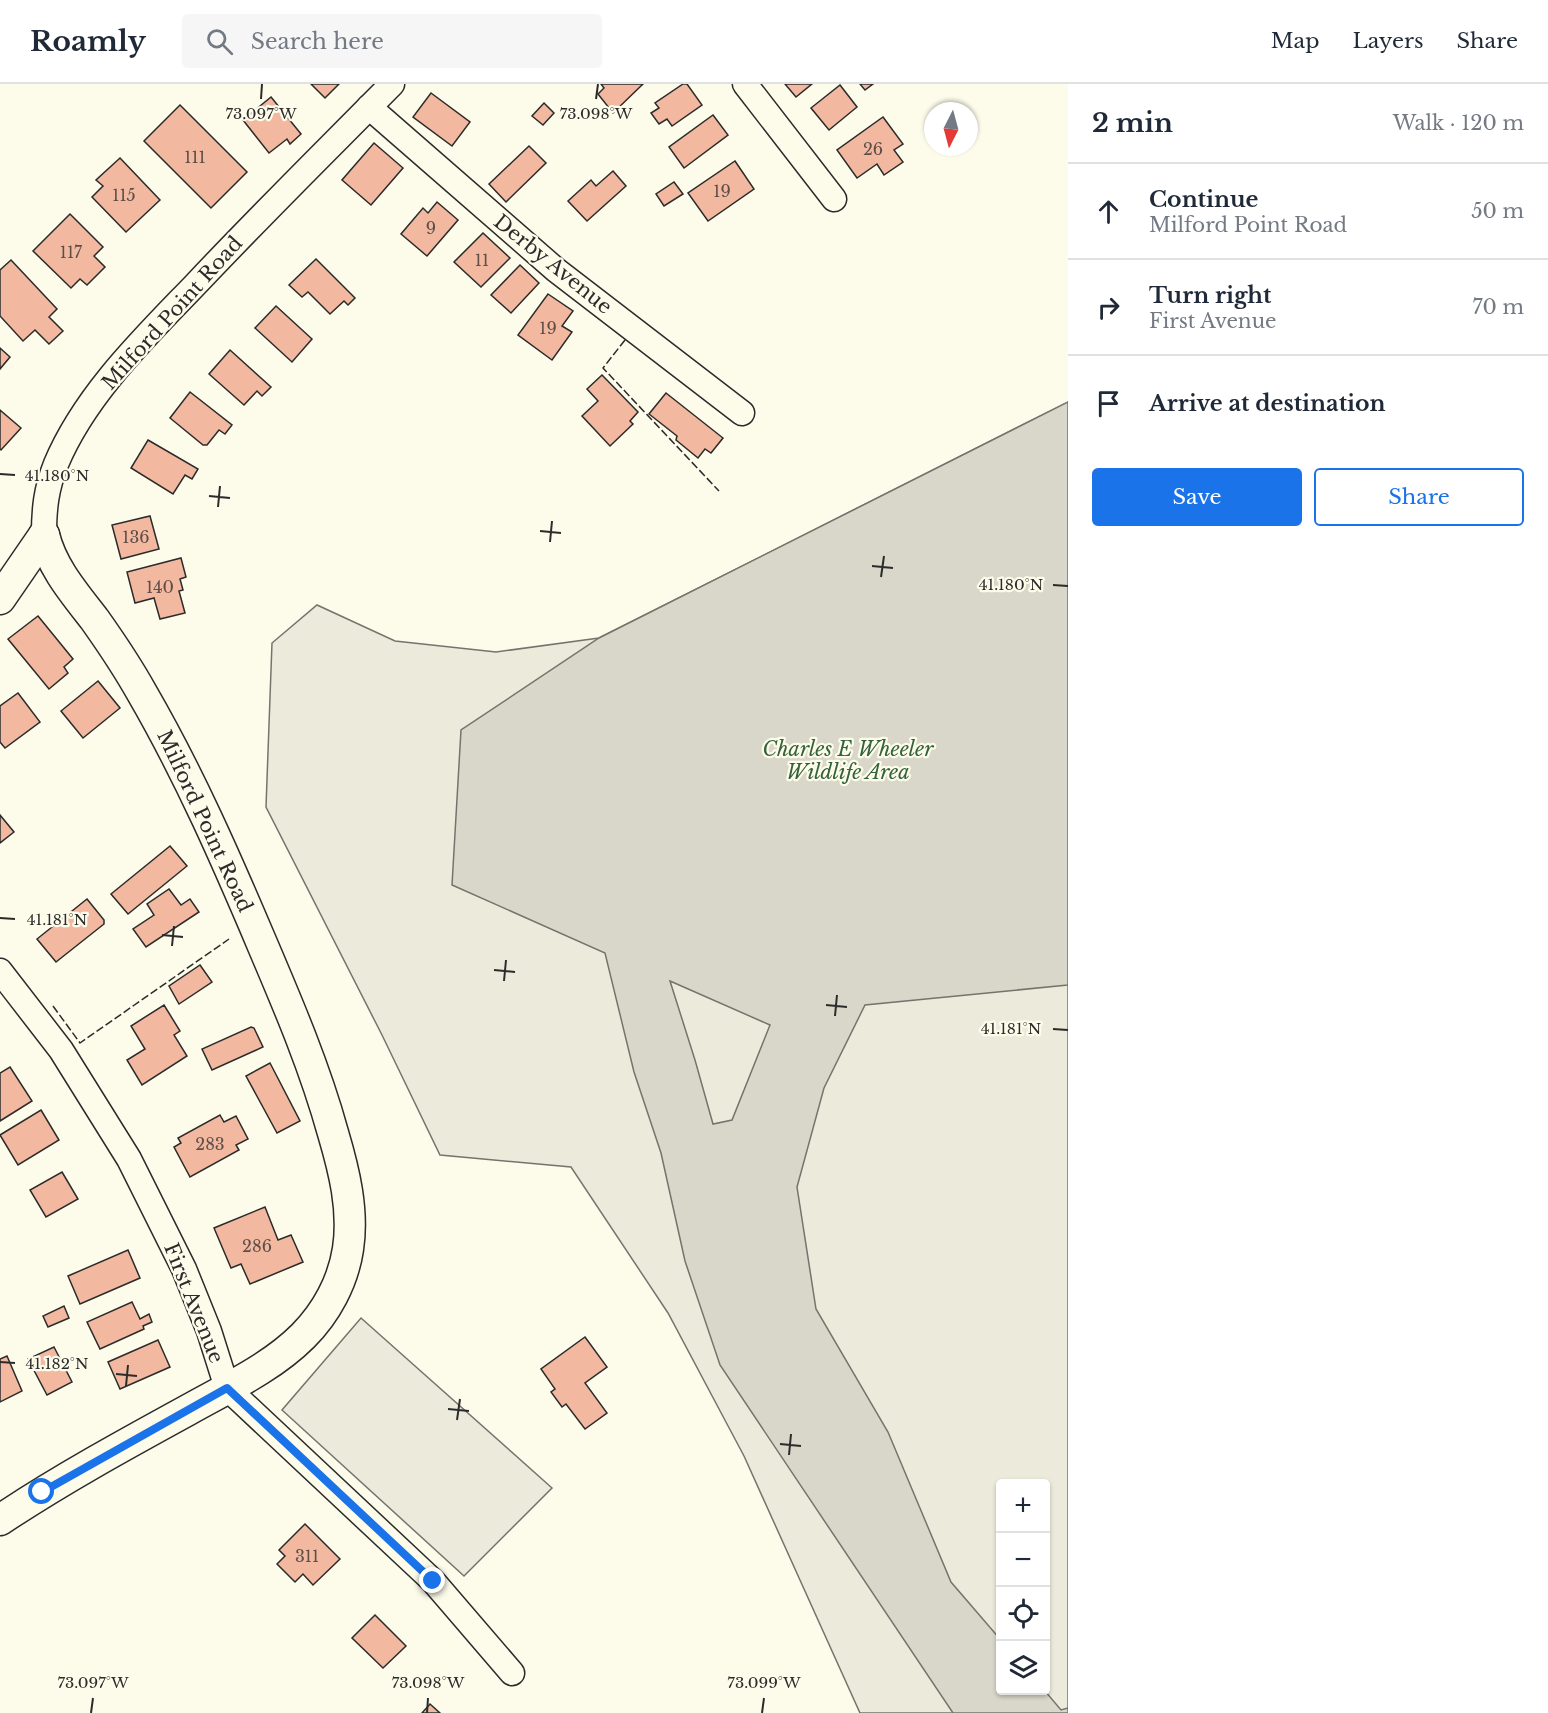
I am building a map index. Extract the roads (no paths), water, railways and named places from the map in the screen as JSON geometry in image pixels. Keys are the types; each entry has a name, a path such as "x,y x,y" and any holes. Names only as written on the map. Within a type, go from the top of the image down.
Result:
{"street":[{"name":"Milford Point Road","path":"0,1520 68,1477 274,1360 303,1337 319,1318 336,1290 348,1248 349,1215 343,1169 325,1104 299,1029 237,884 169,742 124,663 60,573 48,552 44,535 45,498 57,464 75,427 99,392 147,335 392,84"},
{"path":"745,84 834,199"},
{"name":"Derby Avenue","path":"369,106 556,270 742,412"},
{"path":"0,598 44,535"},
{"name":"First Avenue","path":"0,971 61,1050 129,1159 184,1269 209,1331 227,1388 433,1581 512,1673"}],"park label":[{"name":"Charles E Wheeler Wildlife Area","path":"848,760"}]}
